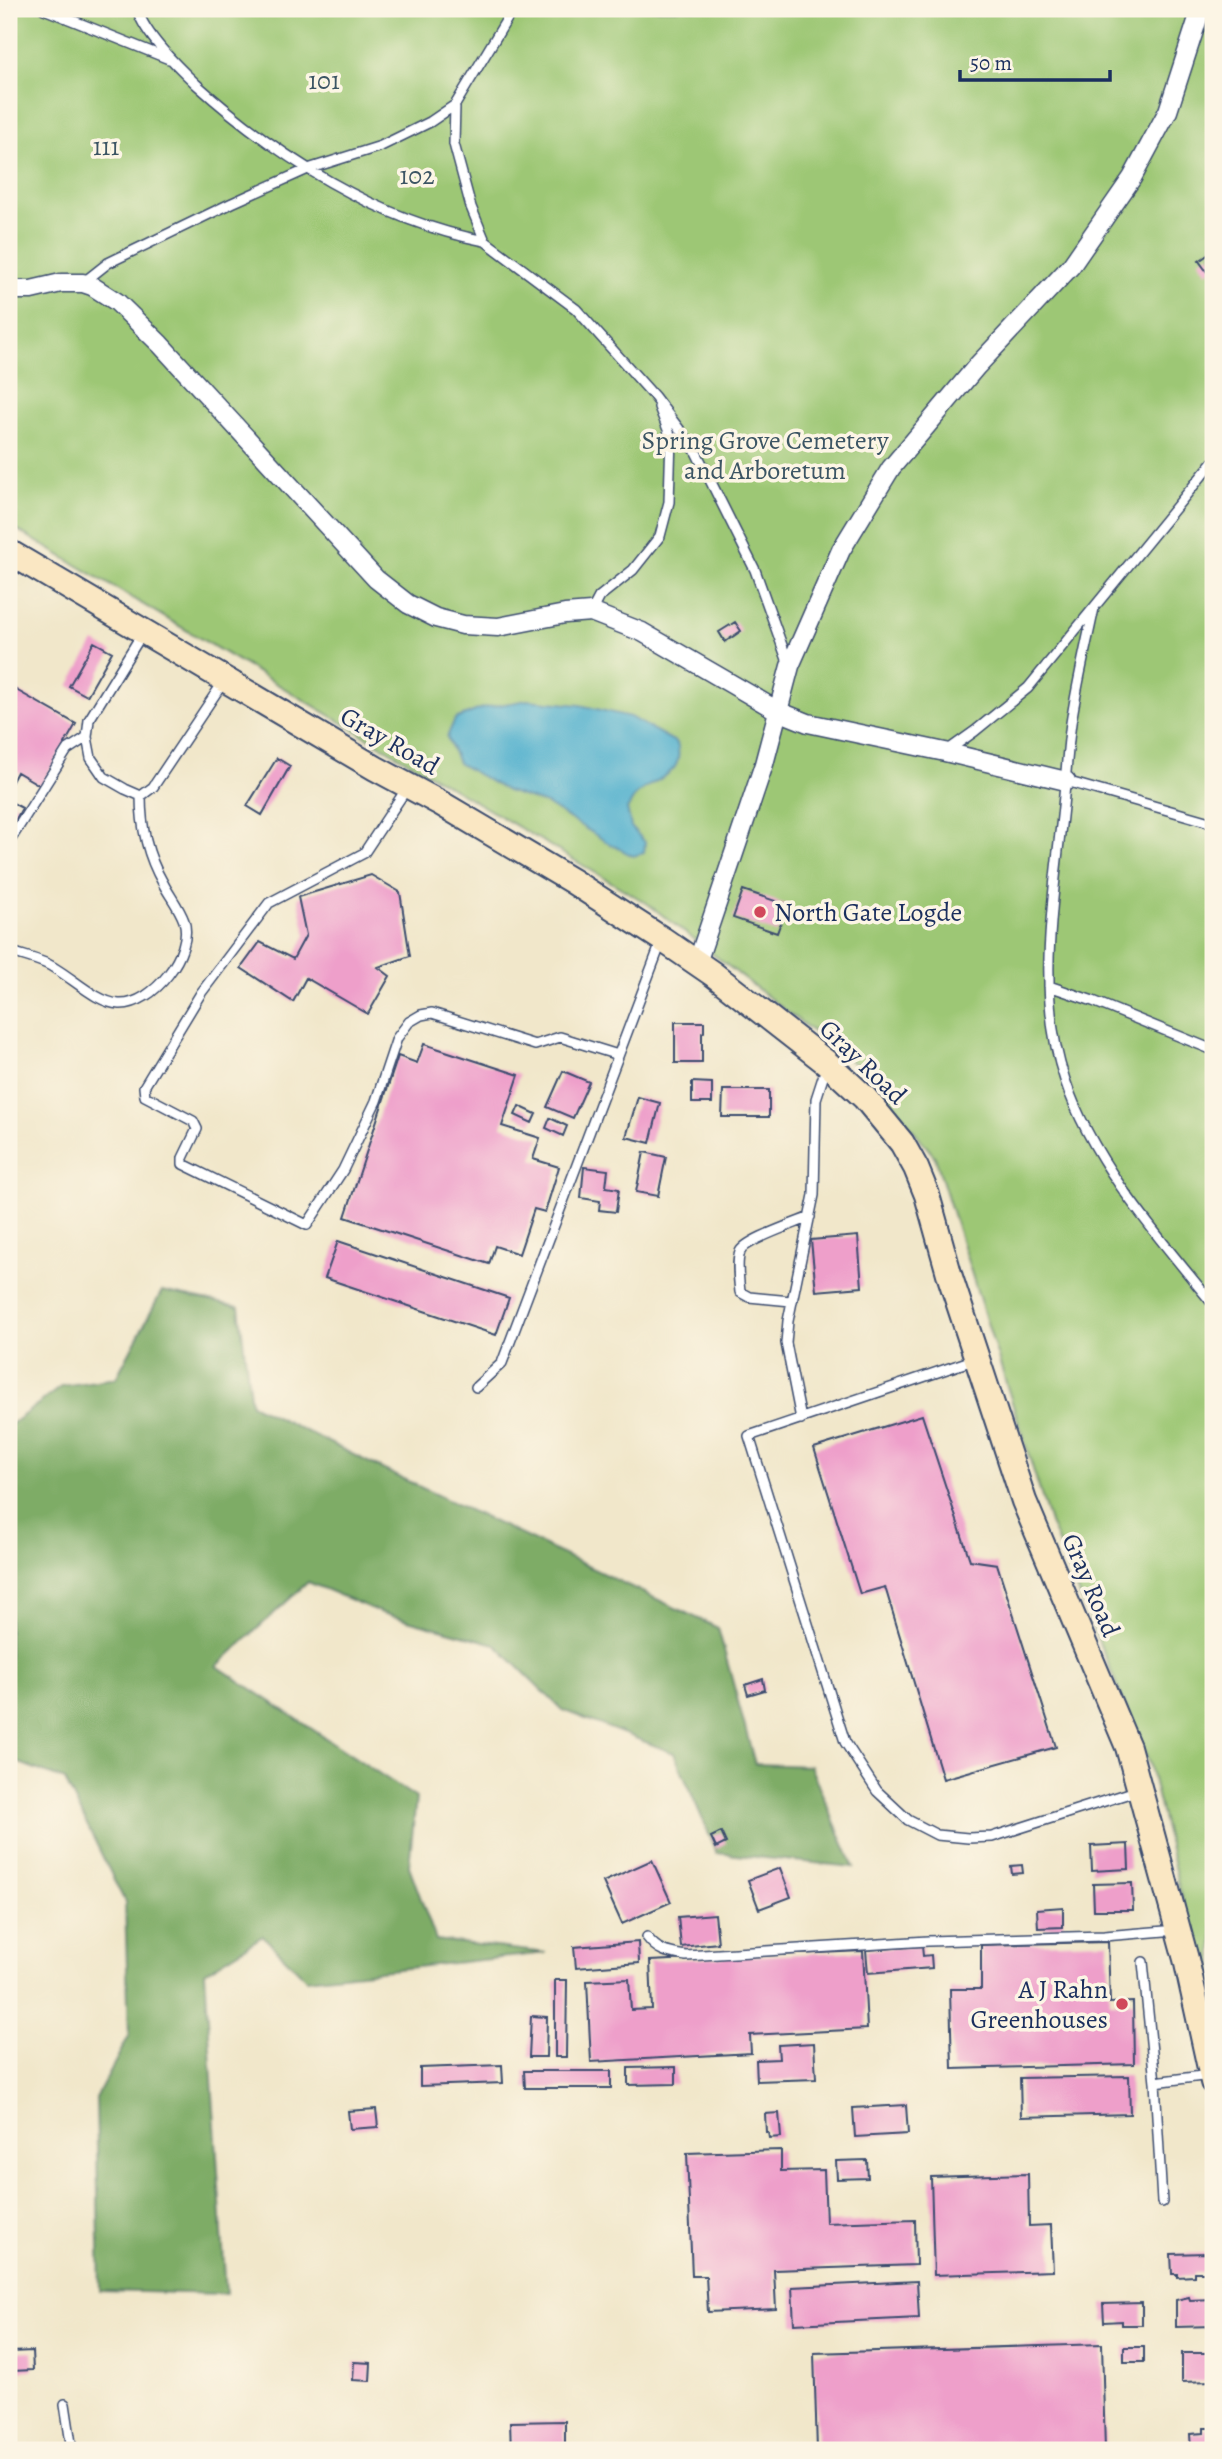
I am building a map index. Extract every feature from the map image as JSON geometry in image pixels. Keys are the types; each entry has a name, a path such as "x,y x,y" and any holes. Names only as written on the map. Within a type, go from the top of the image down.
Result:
{"street":[{"path":"697,963 764,764 790,666 841,551 891,468 976,366 1071,266 1132,178 1168,111 1201,9"},
{"path":"9,290 83,283 117,302 160,344 376,579 408,604 436,618 463,625 498,627 565,614 591,612 642,632 778,711 808,723 1066,781"},
{"name":"Gray Road","path":"9,552 572,881 662,939 827,1063 865,1098 902,1143 927,1195 950,1277 1024,1501 1128,1747 1178,1930 1212,2078"}],"lane":[{"path":"44,9 170,60"},
{"path":"136,9 170,60 232,116 308,169 379,205 452,235 485,241 576,309 654,396 695,450 755,570 790,666"},
{"path":"83,283 108,263 308,169 381,146 430,122 455,105 513,9"},
{"path":"455,105 454,144 471,207 485,241"},
{"path":"591,612 599,597 633,570 660,536 669,502 671,437 654,396"},
{"path":"945,752 1028,688 1213,462"},
{"path":"1094,608 1071,723 1052,906 1049,986 1053,1037 1065,1081 1089,1136 1144,1219 1213,1304"},
{"path":"141,796 104,778 91,758 87,737 89,720 144,632"},
{"path":"141,796 153,788 225,680"},
{"path":"9,842 67,750 87,737"},
{"path":"1066,781 1213,823"},
{"path":"408,786 364,853 268,903 201,993 144,1087 145,1097 193,1121 197,1129 183,1158 183,1164 307,1225 343,1170 376,1101 397,1038 410,1022 421,1015 432,1013 535,1045 560,1037 618,1055"},
{"path":"9,951 46,963 102,999 117,1004 145,999 160,985 179,955 185,941 185,930 184,921 161,881 145,842 141,796"},
{"path":"476,1387 502,1363 662,939"},
{"path":"1049,986 1213,1050"},
{"path":"801,1419 786,1343 791,1301 814,1195 816,1099 827,1063"},
{"path":"791,1301 749,1297 740,1292 738,1254 742,1248 761,1237 810,1217"},
{"path":"977,1359 749,1436 845,1742 877,1791 908,1820 937,1835 992,1837 1141,1790"},
{"path":"648,1937 654,1947 667,1953 686,1956 928,1941 1104,1936 1178,1930"},
{"path":"1143,1962 1155,2082 1161,2202"},
{"path":"1155,2082 1212,2078"},
{"path":"65,2404 72,2450"}],"green space":[{"name":"Spring Grove Cemetery and Arboretum","path":"9,9 1213,9 1213,2030 1150,1766 1050,1523 935,1157 869,1075 648,904 9,525"},
{"path":"162,1291 239,1307 251,1404 718,1628 755,1764 810,1766 854,1867 717,1853 674,1753 562,1710 495,1644 382,1613 308,1582 217,1666 416,1798 409,1866 436,1940 546,1953 306,1979 263,1936 205,1972 226,2294 100,2291 96,2098 129,2036 125,1902 65,1780 9,1759 9,1426 62,1386 116,1378"}],"water":[{"path":"527,700 580,705 630,717 677,743 679,754 673,770 643,789 627,809 631,827 645,842 644,853 633,856 546,804 507,791 458,763 447,737 455,719 483,708"}],"building":[{"path":"1209,254 1213,259 1213,268 1207,272 1199,261"},
{"path":"735,622 741,631 725,642 719,632"},
{"path":"94,642 112,652 87,696 69,686"},
{"path":"9,686 76,724 41,786 17,772 9,787"},
{"path":"277,758 290,766 262,815 247,806"},
{"path":"9,801 22,808 9,832"},
{"path":"371,875 400,892 410,956 378,967 390,976 368,1014 306,978 293,1002 241,968 260,942 293,959 306,935 298,897"},
{"name":"North Gate Logde","path":"743,890 787,905 777,933 733,918"},
{"path":"675,1022 704,1022 702,1063 675,1063"},
{"path":"424,1044 519,1075 502,1126 540,1138 533,1159 559,1167 545,1212 534,1209 519,1254 495,1246 489,1264 345,1217 398,1056 417,1063"},
{"path":"563,1071 589,1082 573,1118 547,1107"},
{"path":"692,1082 712,1083 712,1103 692,1103"},
{"path":"723,1090 769,1090 769,1117 722,1117"},
{"path":"638,1097 660,1103 650,1143 626,1137"},
{"path":"519,1106 536,1114 532,1123 515,1115"},
{"path":"550,1118 567,1126 563,1136 546,1128"},
{"path":"644,1152 666,1157 658,1196 636,1192"},
{"path":"584,1167 608,1170 606,1187 619,1189 616,1212 599,1210 600,1201 581,1198"},
{"path":"858,1236 862,1287 816,1291 811,1240"},
{"path":"338,1241 509,1298 496,1335 325,1278"},
{"path":"922,1415 970,1560 997,1564 1056,1747 943,1779 885,1587 860,1594 814,1448"},
{"path":"763,1679 765,1690 748,1695 745,1685"},
{"path":"721,1832 726,1843 716,1848 711,1837"},
{"path":"1128,1844 1129,1869 1092,1871 1091,1846"},
{"path":"652,1860 671,1902 622,1924 603,1882"},
{"path":"1022,1865 1023,1873 1012,1874 1011,1866"},
{"path":"780,1868 791,1897 759,1909 748,1880"},
{"path":"1132,1883 1133,1910 1094,1910 1093,1884"},
{"path":"1063,1907 1063,1927 1038,1928 1037,1909"},
{"path":"715,1914 718,1943 681,1947 678,1917"},
{"path":"638,1942 639,1963 576,1968 574,1947"},
{"path":"1108,1942 1110,2003 1133,2002 1134,2064 952,2069 950,1989 981,1989 981,1945"},
{"path":"922,1946 923,1956 931,1955 932,1968 868,1973 866,1950"},
{"path":"863,1951 867,2029 750,2035 751,2053 591,2062 587,1981 629,1979 631,2010 652,2009 650,1961"},
{"path":"555,1980 567,1980 566,2057 555,2057"},
{"path":"531,2016 547,2017 546,2057 529,2057"},
{"path":"814,2043 816,2079 757,2081 756,2060 779,2059 778,2045"},
{"path":"502,2065 503,2083 420,2086 420,2068"},
{"path":"676,2067 676,2084 628,2085 628,2068"},
{"path":"524,2071 611,2071 611,2088 525,2088"},
{"path":"1129,2076 1130,2114 1021,2117 1020,2078"},
{"path":"906,2105 908,2134 855,2137 853,2108"},
{"path":"376,2109 378,2127 350,2129 348,2111"},
{"path":"779,2113 781,2137 769,2138 765,2114"},
{"path":"781,2150 781,2171 824,2170 826,2223 915,2220 916,2265 774,2270 776,2309 708,2312 706,2276 692,2276 687,2153"},
{"path":"867,2160 868,2178 837,2179 836,2161"},
{"path":"1028,2174 1029,2226 1051,2225 1053,2271 934,2275 931,2177"},
{"path":"1206,2253 1207,2272 1194,2272 1194,2276 1177,2277 1177,2274 1172,2274 1171,2254"},
{"path":"917,2281 919,2318 794,2324 792,2287"},
{"path":"1189,2297 1190,2300 1213,2299 1213,2326 1176,2327 1176,2300"},
{"path":"1142,2303 1142,2325 1122,2325 1122,2321 1104,2322 1103,2304"},
{"path":"1102,2344 1105,2450 817,2450 814,2353"},
{"path":"1124,2347 1144,2347 1144,2362 1124,2362"},
{"path":"32,2351 33,2370 12,2371 11,2352"},
{"path":"1182,2353 1213,2353 1213,2381 1182,2382"},
{"path":"354,2362 371,2363 370,2381 353,2380"},
{"path":"565,2421 565,2450 511,2450 510,2422"},
{"path":"1204,2428 1213,2428 1213,2450 1191,2450 1190,2434 1204,2433"}],"place":[{"name":"North Gate Logde","path":"760,912"},
{"name":"A J Rahn Greenhouses","path":"1122,2004"}],"park label":[{"name":"101","path":"324,80"},
{"name":"111","path":"106,146"},
{"name":"102","path":"417,175"}]}
